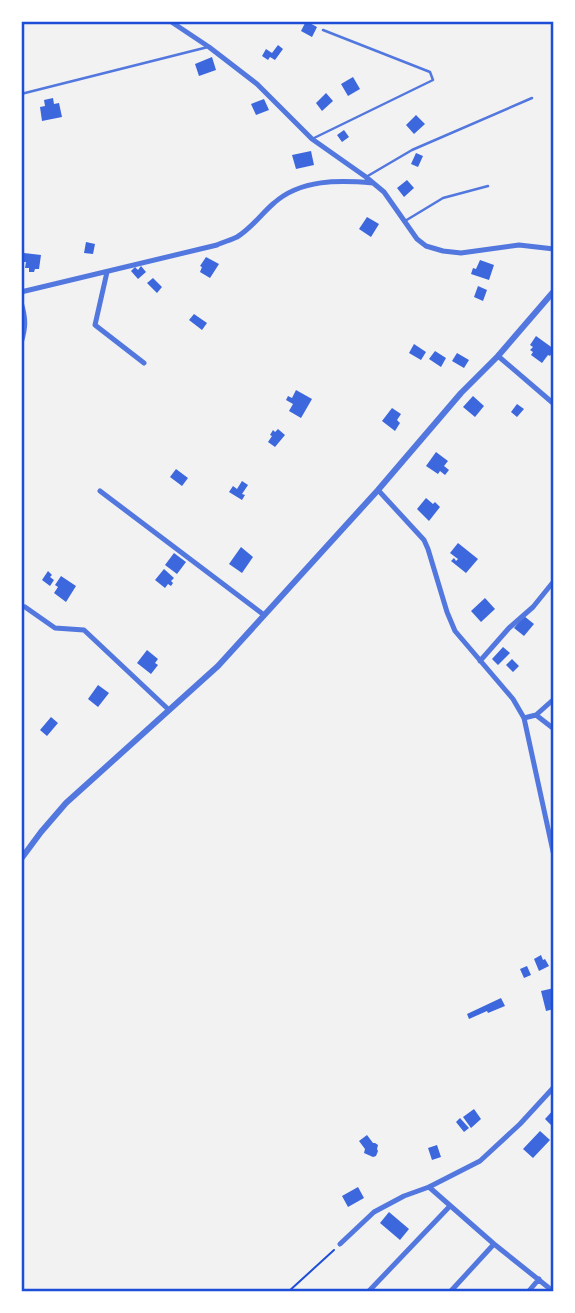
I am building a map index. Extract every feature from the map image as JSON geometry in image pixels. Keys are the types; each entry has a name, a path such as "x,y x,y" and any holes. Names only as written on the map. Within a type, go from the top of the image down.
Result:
{"street":[{"path":"170,21 257,84 312,139 384,192 417,239 426,246 460,253 519,245 554,250"},
{"path":"21,292 217,245 238,236 281,198 306,185 353,181 373,183"},
{"path":"107,272 95,325 144,363"},
{"path":"21,859 66,803 218,666 554,291"},
{"path":"21,302 26,327 21,344"},
{"path":"498,356 554,404"},
{"path":"378,490 424,540 455,631 513,699 524,718 554,856"},
{"path":"100,491 264,615"},
{"path":"480,661 509,628 533,607 554,581"},
{"path":"25,607 55,628 84,630 169,710"},
{"path":"524,718 536,715 554,699"},
{"path":"536,715 554,729"},
{"path":"340,1244 374,1212 480,1161 520,1124 554,1087"},
{"path":"429,1187 554,1292"},
{"path":"368,1292 450,1206"},
{"path":"450,1292 494,1244"},
{"path":"528,1292 539,1279"}],"lane":[{"path":"312,139 433,80 430,72 323,30"},
{"path":"21,94 209,47"},
{"path":"366,177 412,150 532,98"},
{"path":"405,221 443,198 488,186"}],"path":[{"path":"288,1292 340,1244"}],"building":[{"path":"306,21 317,27 312,37 301,31"},
{"path":"278,45 283,49 275,60 262,56 266,49 272,53"},
{"path":"212,57 216,70 199,76 195,64"},
{"path":"353,77 360,89 348,96 341,84"},
{"path":"326,93 333,101 322,111 316,103"},
{"path":"53,98 54,104 59,103 62,117 42,121 40,107 45,106 44,100"},
{"path":"264,99 269,110 256,115 251,104"},
{"path":"416,115 425,124 414,134 406,125"},
{"path":"344,130 349,137 342,142 337,135"},
{"path":"311,151 314,165 296,169 292,155"},
{"path":"416,153 423,156 418,167 411,164"},
{"path":"407,180 414,188 404,197 397,188"},
{"path":"367,217 379,224 371,237 359,229"},
{"path":"86,242 95,244 93,254 84,253"},
{"path":"24,253 41,255 39,269 29,272 29,268 25,268"},
{"path":"206,257 219,264 210,278 200,272 200,266"},
{"path":"480,260 494,265 489,280 471,274"},
{"path":"141,266 146,272 138,279 131,271 135,267 138,270"},
{"path":"153,278 162,287 157,293 147,283"},
{"path":"478,286 487,290 483,301 474,297"},
{"path":"194,314 207,323 202,330 189,320"},
{"path":"536,336 554,349 542,363 531,355 533,352 530,350 533,347 530,345"},
{"path":"414,344 426,352 421,360 409,353"},
{"path":"435,351 446,358 441,367 429,359"},
{"path":"457,353 469,360 464,368 452,361"},
{"path":"296,390 312,399 301,418 289,411 293,404 286,400 288,396 292,398"},
{"path":"473,396 484,406 475,417 463,407"},
{"path":"517,404 524,409 517,417 511,412"},
{"path":"392,408 401,414 395,431 382,421"},
{"path":"278,429 285,435 275,447 268,442 273,430 275,432"},
{"path":"436,452 448,461 444,466 449,470 445,475 426,466"},
{"path":"176,469 188,478 182,486 170,477"},
{"path":"242,481 248,485 242,494 245,495 242,500 229,492 233,486 237,489"},
{"path":"426,498 440,507 429,521 417,509"},
{"path":"458,543 478,559 466,573 451,561 458,559 450,553"},
{"path":"241,547 253,557 242,573 229,564"},
{"path":"174,553 186,562 177,574 165,565"},
{"path":"164,569 174,578 171,586 168,584 165,588 155,580"},
{"path":"48,571 54,580 50,586 42,580"},
{"path":"61,576 76,586 66,602 54,593 58,587 55,585"},
{"path":"485,598 495,609 481,622 471,611"},
{"path":"524,616 534,624 524,636 514,628"},
{"path":"503,647 510,653 498,665 492,659"},
{"path":"147,650 158,659 155,663 158,665 151,674 137,663"},
{"path":"512,659 519,666 513,672 506,665"},
{"path":"98,685 109,693 98,707 88,699"},
{"path":"51,717 58,723 47,736 40,730"},
{"path":"541,955 549,966 539,971 534,959"},
{"path":"527,966 531,975 524,978 520,969"},
{"path":"554,988 554,1009 546,1011 541,991"},
{"path":"501,998 505,1006 469,1019 467,1014"},
{"path":"474,1109 481,1119 471,1128 463,1117"},
{"path":"554,1109 554,1128 545,1119"},
{"path":"460,1118 469,1128 464,1132 456,1122"},
{"path":"540,1131 550,1140 533,1158 523,1149"},
{"path":"367,1135 378,1145 376,1156 364,1153 365,1149 359,1141"},
{"path":"437,1145 441,1157 432,1160 428,1148"},
{"path":"358,1187 364,1198 348,1207 342,1196"},
{"path":"389,1212 409,1229 400,1240 380,1223"}]}
